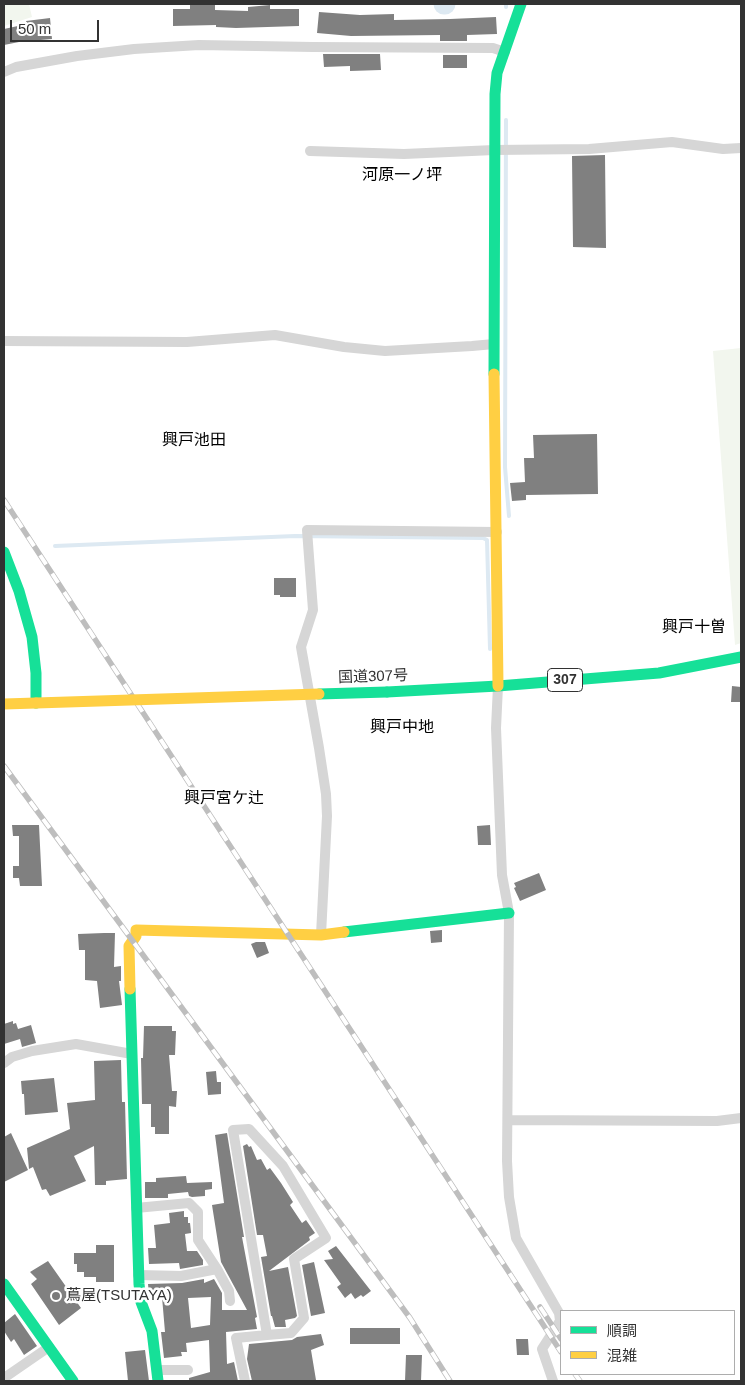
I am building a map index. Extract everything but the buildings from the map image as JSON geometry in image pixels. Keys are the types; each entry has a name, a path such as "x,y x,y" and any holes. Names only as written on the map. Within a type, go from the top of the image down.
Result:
{"main road":[{"path":"498,686 494,344 495,94 498,73 521,4"},
{"path":"4,552 19,591 32,637 36,673 36,703"},
{"name":"国道307号","path":"4,704 387,692 498,686 659,673 741,657"},
{"path":"157,1376 152,1332 141,1302 138,1275 129,946 136,936 136,930 321,935 509,913"},
{"path":"4,1284 73,1381"}],"street":[{"path":"4,72 16,67 77,56 134,49 199,45 493,48 505,52"},
{"path":"310,152 404,154 494,150 589,149 672,142 723,149 741,148"},
{"path":"4,342 187,342 275,335 344,347 385,351 494,344"},
{"path":"321,935 327,816 326,794 301,647 313,610 307,530 497,532"},
{"path":"498,686 496,728 502,875 509,913 509,1197 516,1238 559,1313 560,1321 542,1349 550,1380"},
{"path":"4,1063 12,1057 32,1051 76,1044 132,1054"},
{"path":"508,1120 717,1121 741,1118"},
{"path":"245,1381 236,1338 291,1333 304,1318 294,1259 326,1238 283,1166 250,1129 233,1130 267,1335"},
{"path":"136,1208 189,1203 198,1212 198,1240 229,1291 230,1301"},
{"path":"138,1275 181,1276 217,1269"},
{"path":"4,1378 49,1347"},
{"path":"157,1376 188,1370"}],"shaded area":[{"path":"4,4 29,4 32,17 4,26"},
{"path":"741,348 741,643 735,645 713,351"}],"waterway":[{"path":"506,120 505,467 509,516"},
{"path":"55,546 295,536 483,538 487,540 490,649"}],"railway":[{"path":"4,500 560,1350"},
{"path":"4,766 410,1318 450,1381"},
{"path":"540,1307 560,1337"},
{"path":"576,1375 580,1381"}],"traffic: fast":[{"path":"494,374 495,94 497,73 521,4"},
{"path":"4,552 19,591 32,637 36,673 36,703"},
{"path":"387,692 498,686 659,673 741,657"},
{"path":"319,694 387,692"},
{"path":"344,932 509,913"},
{"path":"130,989 139,1284 141,1302 152,1331 158,1381"},
{"path":"4,1284 73,1381"}],"traffic: slow":[{"path":"494,374 498,686"},
{"path":"36,703 319,694"},
{"path":"4,704 36,703"},
{"path":"130,989 129,946 136,936 136,930 321,935 344,932"}],"place":[{"name":"蔦屋(TSUTAYA)","path":"56,1296"}],"district":[{"name":"河原一ノ坪","path":"402,176"},
{"name":"興戸池田","path":"194,441"},
{"name":"興戸十曽","path":"694,628"},
{"name":"興戸中地","path":"402,728"},
{"name":"興戸宮ケ辻","path":"224,799"}]}
